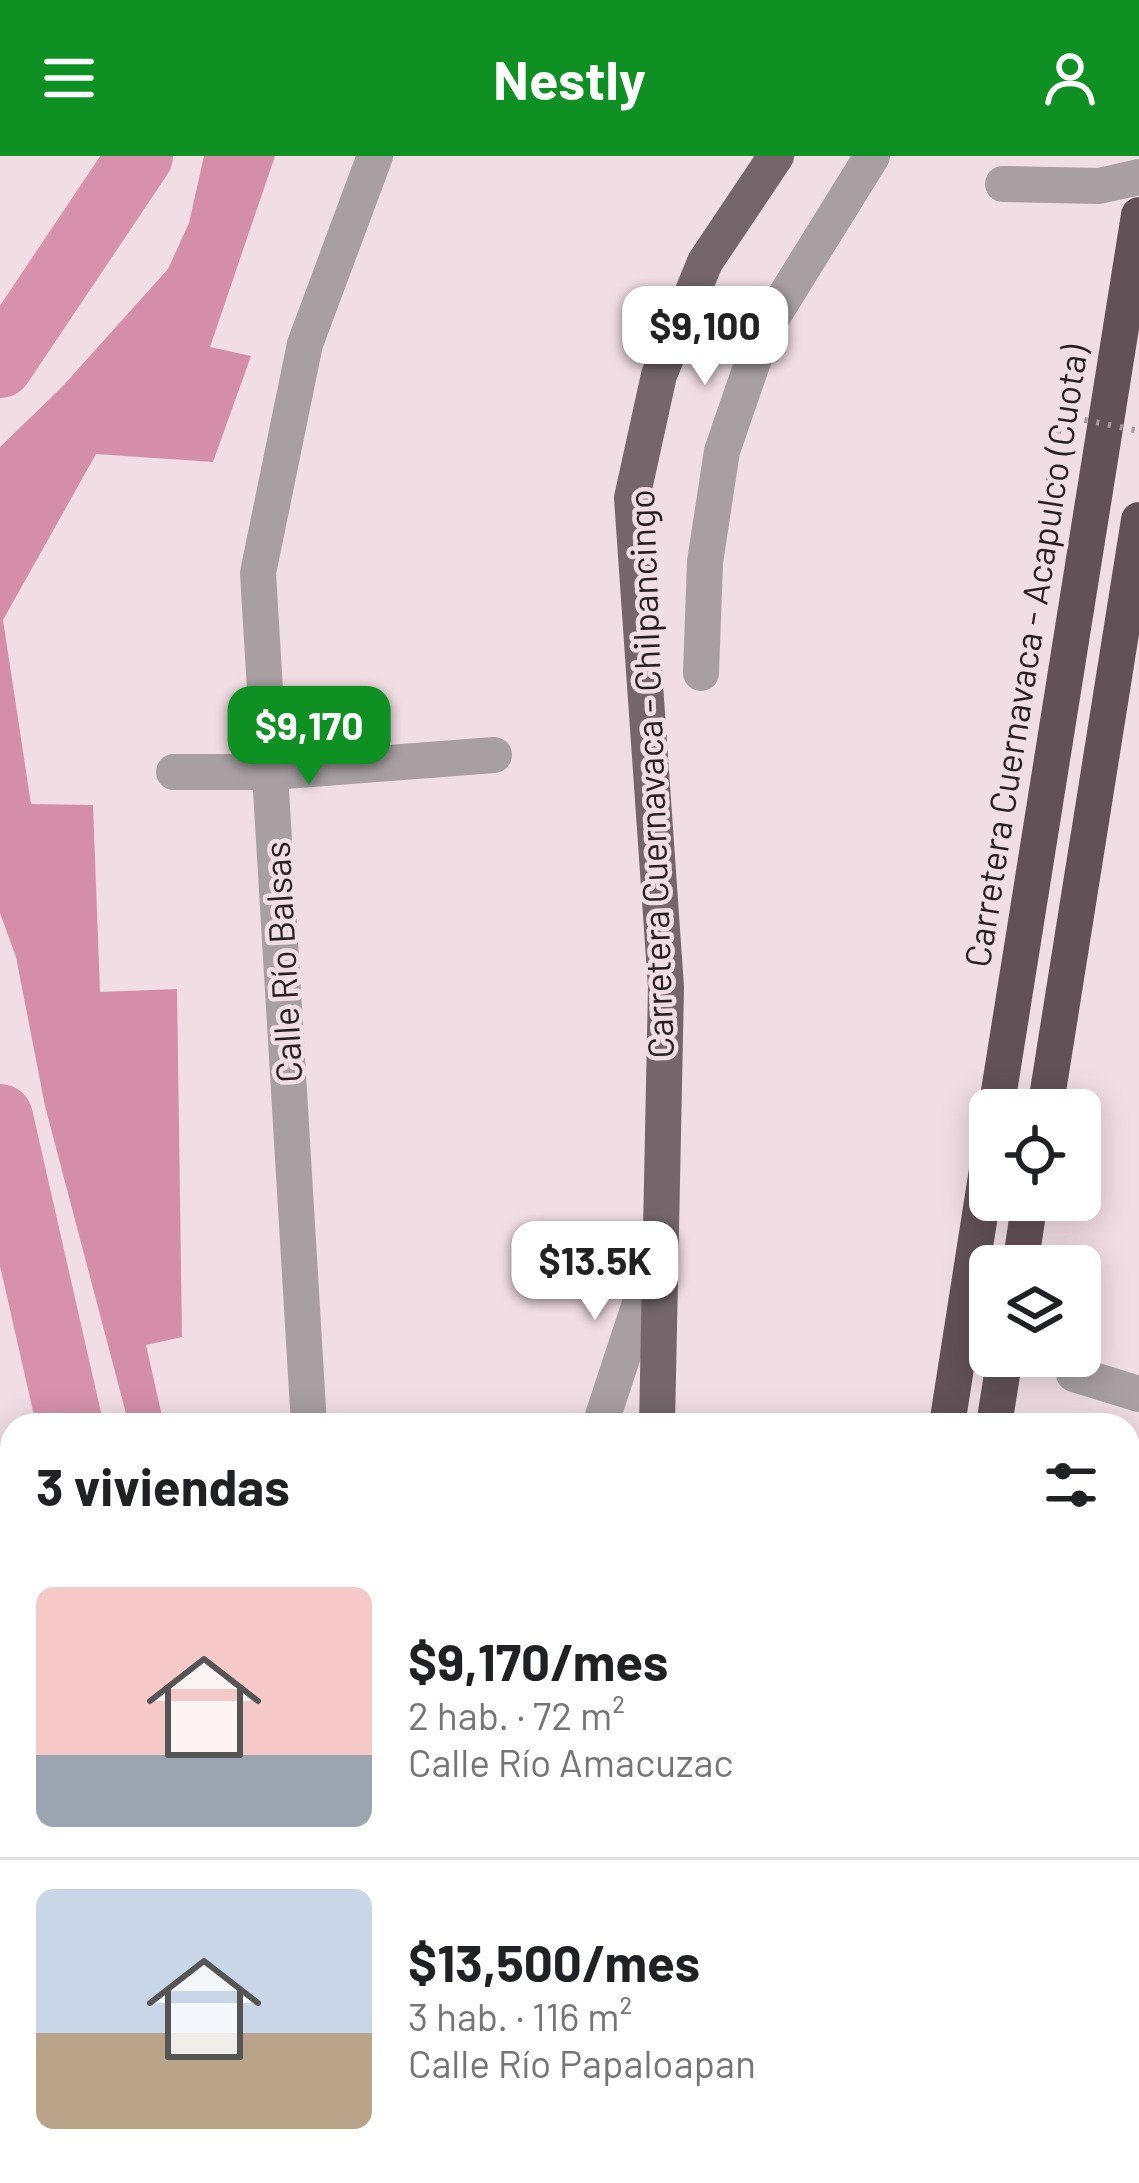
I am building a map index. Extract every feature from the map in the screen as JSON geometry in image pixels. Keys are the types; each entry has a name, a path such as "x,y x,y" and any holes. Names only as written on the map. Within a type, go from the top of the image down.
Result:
{"highway":[{"name":"Carretera Cuernavaca - Acapulco (Cuota)","path":"999,1089 1139,215"},
{"path":"1048,1089 1139,520"},
{"path":"948,1413 979,1221"},
{"path":"996,1413 1002,1377"}],"main road":[{"name":"Carretera Cuernavaca - Chilpancingo","path":"657,1413 666,987 632,498 659,375 705,262 776,156"}],"street":[{"name":"Calle Río Balsas","path":"308,1413 259,574 305,344 375,156"},
{"path":"701,673 705,562 722,451 763,332 872,156"},
{"path":"1004,184 1099,186 1139,177"},
{"path":"174,772 272,772 494,755"},
{"path":"604,1413 661,1240"},
{"path":"1086,1377 1139,1394"}],"path":[{"path":"1049,479 1075,348"},
{"path":"1061,415 1139,431"}],"shaded area":[{"path":"204,156 275,156 210,347 251,356 213,462 96,454 3,620 31,804 93,805 100,992 177,989 182,1337 146,1345 161,1413 126,1413 45,1106 16,957 0,913 0,447 62,387 168,269 189,223"}],"waterway":[{"path":"0,365 140,156"},
{"path":"0,1117 67,1413"}]}
